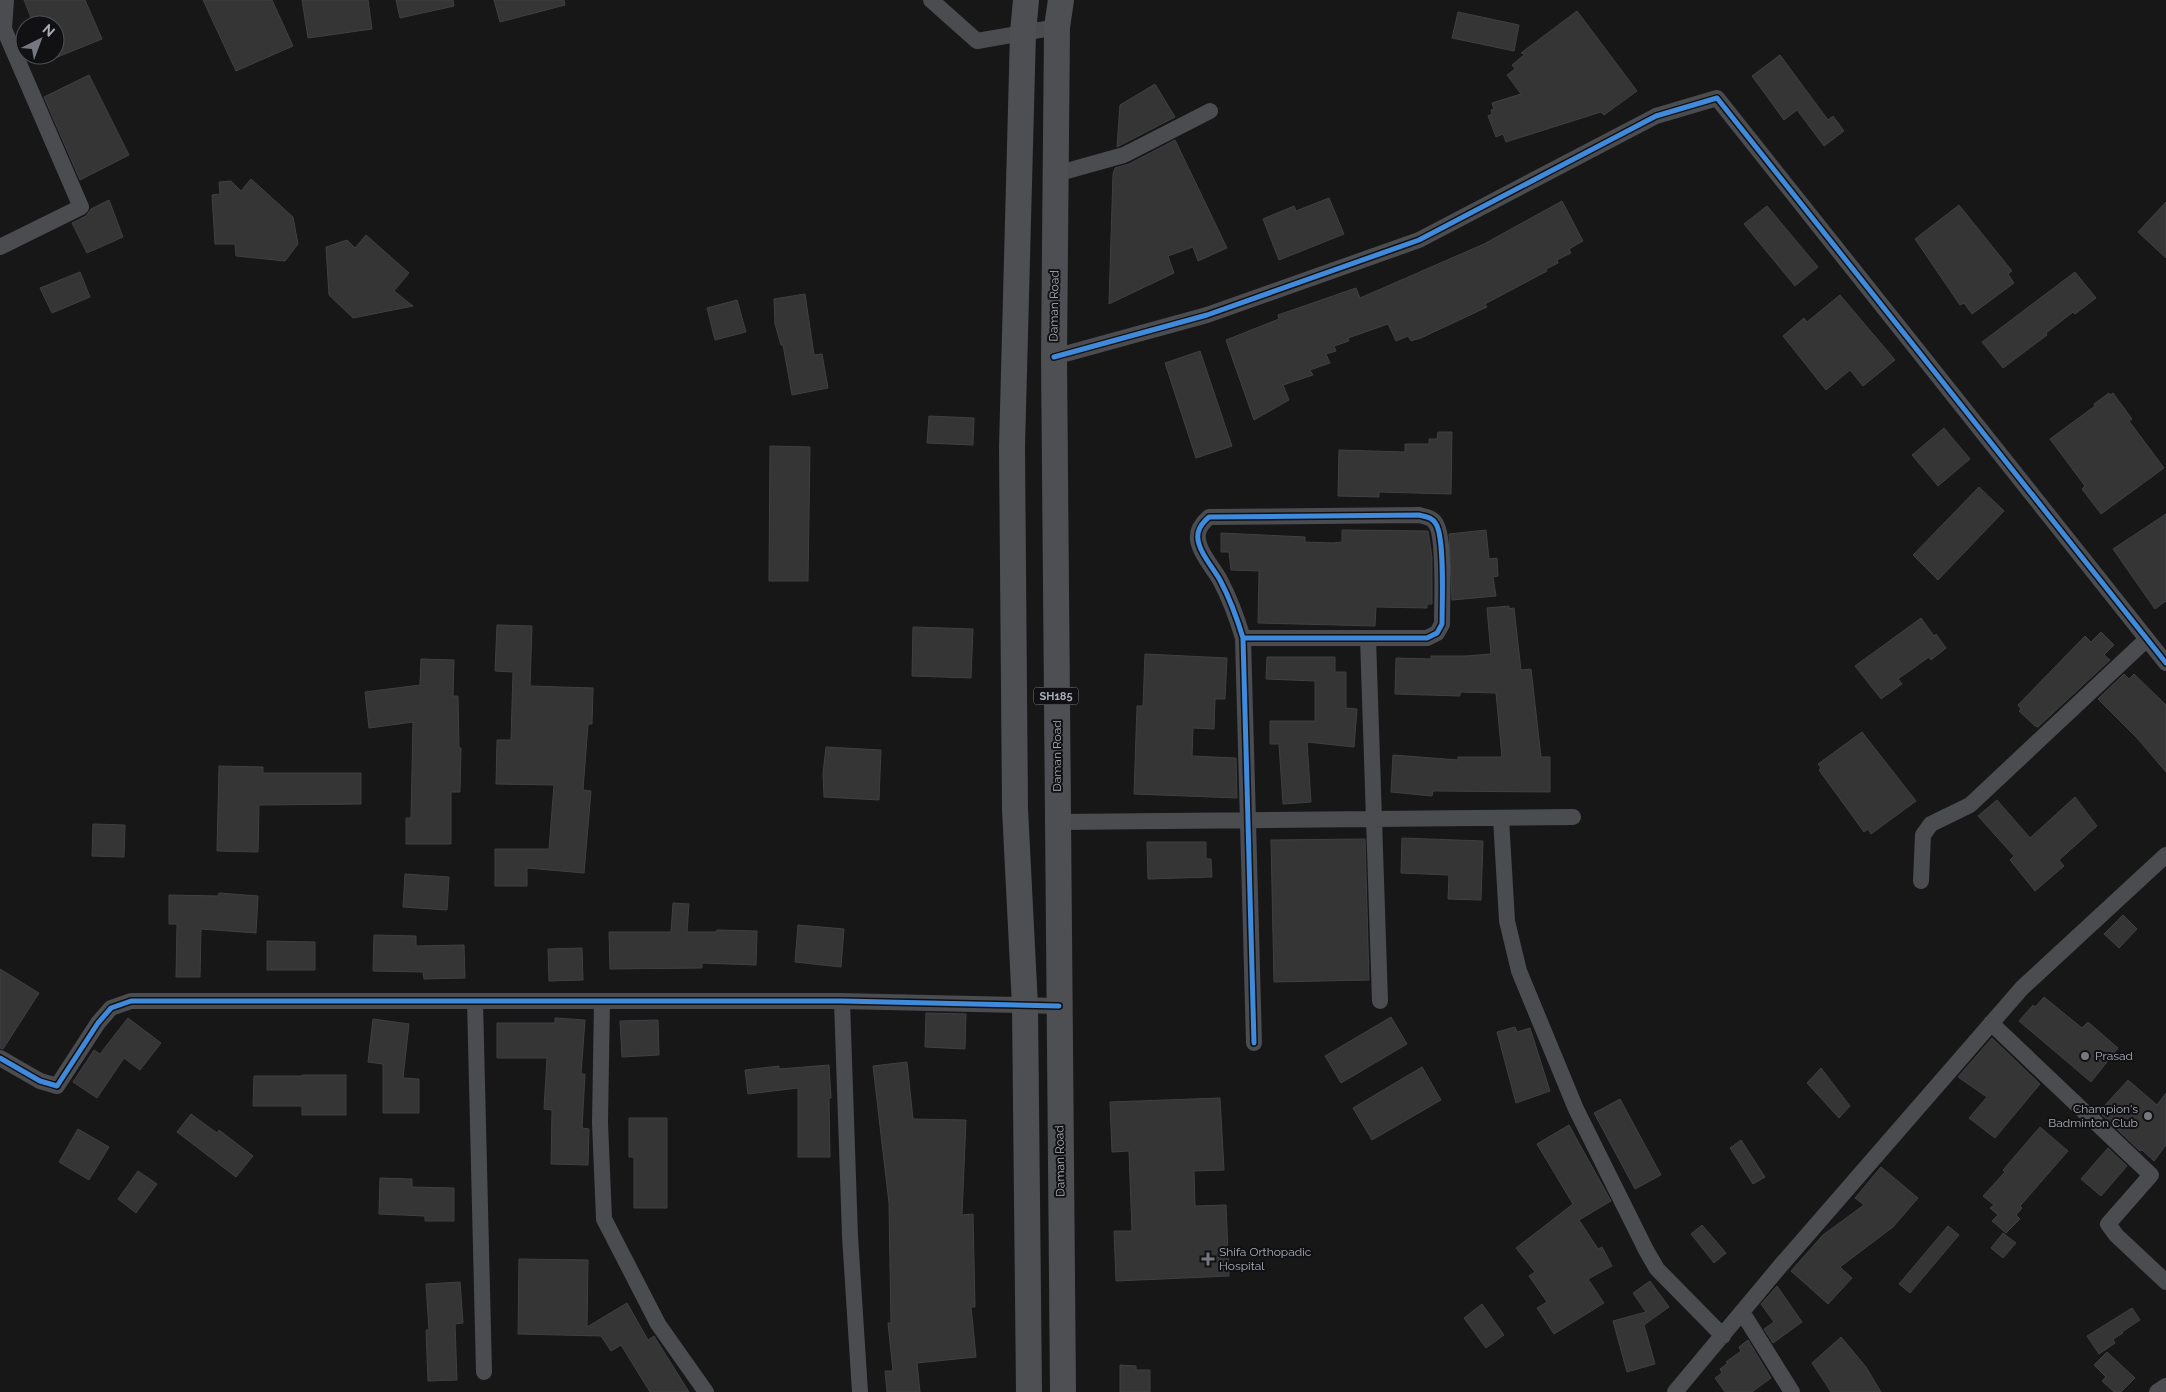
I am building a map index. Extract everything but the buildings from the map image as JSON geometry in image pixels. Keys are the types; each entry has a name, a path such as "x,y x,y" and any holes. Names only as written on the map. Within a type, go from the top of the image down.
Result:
{"main road":[{"path":"1026,0 1023,33 1012,457 1015,809 1025,1006 1029,1392"},
{"name":"Daman Road","path":"1060,0 1057,27 1054,358 1063,1392"}],"street":[{"path":"0,247 81,207 4,29 6,0"},
{"path":"931,0 977,41 1057,27"},
{"path":"1054,358 1208,315 1419,240 1656,116 1716,98 2166,663"},
{"path":"1056,174 1124,155 1210,111"},
{"path":"1243,638 1427,638 1437,633 1442,624 1440,540 1436,524 1430,518 1419,515 1209,517 1202,523 1198,533 1199,544 1221,582 1243,638 1254,1043"},
{"path":"1368,638 1380,1000"},
{"path":"1921,881 1923,835 1931,824 1970,805 2147,639"},
{"path":"1057,822 1573,817"},
{"path":"1501,818 1507,921 1511,945 1519,971 1576,1109 1657,1269 1723,1336"},
{"path":"1675,1392 2022,988 2166,855"},
{"path":"0,1058 40,1081 57,1086 98,1023 112,1008 131,1001 842,1001 1059,1006"},
{"path":"475,1001 484,1372"},
{"path":"602,1001 600,1123 604,1219 658,1324 706,1392"},
{"path":"842,1001 850,1236 860,1392"},
{"path":"1991,1024 2152,1175 2108,1224 2116,1235 2166,1282"},
{"path":"1742,1312 1792,1392"},
{"path":"2157,1392 2166,1386"}],"cycle path":[{"path":"1054,357 1207,315 1419,240 1656,116 1717,98 2166,663"},
{"path":"1243,638 1427,638 1437,633 1442,624 1442,572 1441,543 1436,524 1431,519 1419,515 1209,517 1201,525 1198,532 1201,549 1224,587 1243,638 1254,1043"},
{"path":"0,1058 40,1081 57,1086 98,1023 111,1008 131,1001 842,1001 1059,1006"}],"place":[{"name":"Prasad","path":"2085,1056"},
{"name":"Champion's Badminton Club","path":"2148,1116"},
{"name":"Shifa Orthopadic Hospital","path":"1208,1259"}]}
